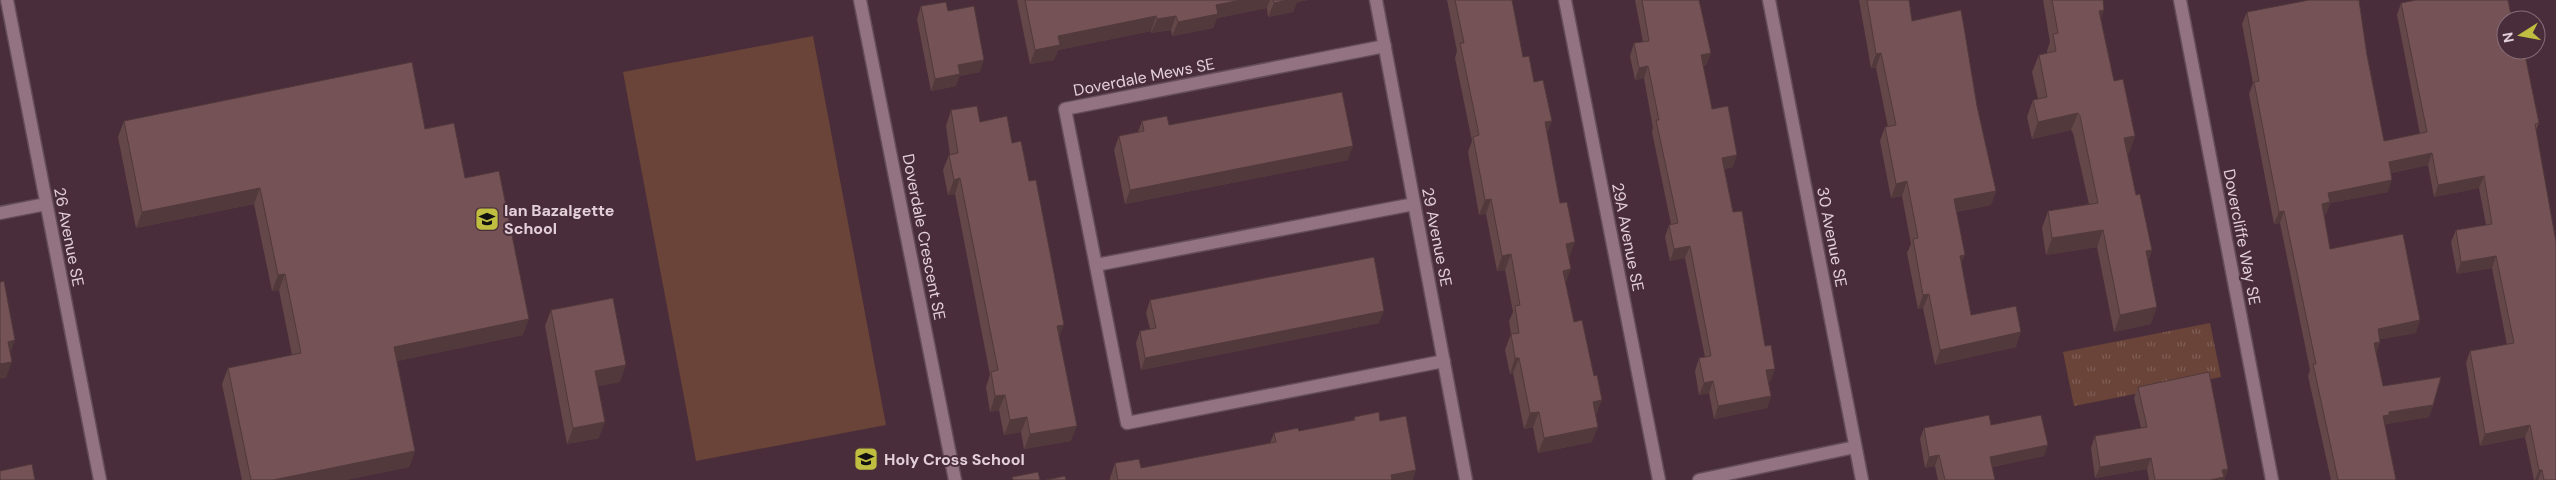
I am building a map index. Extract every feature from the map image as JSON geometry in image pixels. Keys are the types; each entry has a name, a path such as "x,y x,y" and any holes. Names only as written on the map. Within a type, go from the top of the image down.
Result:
{"street":[{"name":"26 Avenue SE","path":"7,0 100,480"},
{"name":"Doverdale Crescent SE","path":"860,0 956,480"},
{"name":"29 Avenue SE","path":"1376,0 1466,480"},
{"name":"29A Avenue SE","path":"1565,0 1659,480"},
{"name":"30 Avenue SE","path":"1769,0 1862,480"},
{"name":"Dovercliffe Way SE","path":"2180,0 2272,480"},
{"name":"Doverdale Mews SE","path":"1384,46 1065,109 1127,424 1444,361"},
{"path":"0,213 46,204"},
{"path":"1096,265 1414,204"},
{"path":"1699,480 1855,447"}],"green space":[{"path":"813,36 886,425 696,461 623,72"},
{"path":"2210,323 2221,377 2074,406 2063,352"}],"building":[{"path":"1025,0 1241,0 1216,5 1218,14 1178,22 1176,16 1157,19 1156,16 1058,36 1060,45 1035,50"},
{"path":"1273,0 1288,0 1274,3"},
{"path":"1455,0 1512,0 1523,57 1529,56 1534,82 1543,80 1552,121 1545,122 1560,203 1567,202 1575,242 1566,244 1571,269 1563,271 1574,322 1582,320 1594,376 1597,375 1602,400 1593,402 1598,427 1544,438 1539,412 1530,413 1519,358 1515,358 1511,334 1519,333 1515,306 1520,305 1511,254 1502,256 1491,199 1485,200 1473,137 1479,135 1460,43 1464,43"},
{"path":"1642,0 1699,0 1711,53 1701,55 1712,109 1728,106 1737,155 1722,158 1733,212 1742,211 1765,346 1771,345 1775,369 1766,370 1771,396 1718,406 1713,381 1704,383 1699,358 1711,356 1690,246 1674,249 1669,225 1678,223 1656,120 1659,120 1648,66 1639,68 1634,43 1649,41"},
{"path":"1867,0 1909,0 1912,21 1961,10 1977,106 1996,191 1954,199 1965,255 1960,256 1971,315 2016,306 2021,332 1940,350 1929,294 1923,295 1913,239 1918,238 1907,181 1896,184 1885,127 1896,125 1881,53 1876,54"},
{"path":"2052,0 2103,0 2104,10 2099,11 2114,81 2123,79 2135,136 2124,138 2136,195 2140,194 2152,250 2146,251 2157,307 2120,315 2103,230 2052,238 2048,211 2098,203 2080,116 2078,113 2038,122 2033,100 2047,97 2039,55 2056,51 2053,34 2058,33"},
{"path":"2309,0 2359,0 2367,55 2384,141 2427,132 2401,3 2416,0 2508,0 2510,10 2496,10 2496,60 2526,60 2539,123 2535,124 2556,242 2556,480 2544,480 2542,470 2539,470 2530,425 2485,434 2470,351 2514,343 2496,256 2461,262 2456,230 2492,224 2484,176 2438,185 2432,153 2389,162 2392,180 2328,193 2330,202 2322,204 2330,249 2403,234 2420,320 2378,329 2380,342 2374,343 2383,386 2441,377 2433,405 2389,412 2389,415 2383,416 2396,480 2338,480 2313,364 2316,364 2284,211 2279,212 2254,82 2259,81 2247,12"},
{"path":"946,2 948,11 974,6 984,60 958,65 960,74 935,79 921,6"},
{"path":"412,62 425,129 454,123 465,178 499,171 529,319 394,347 415,451 273,480 251,480 228,368 301,353 285,274 278,275 260,188 142,212 124,121"},
{"path":"1342,92 1353,146 1130,190 1119,136 1144,131 1142,121 1167,116 1169,125"},
{"path":"977,106 980,122 1007,116 1012,143 1021,141 1029,181 1036,180 1064,325 1057,326 1077,426 1030,434 1027,417 1010,420 1005,395 995,396 991,372 998,370 960,178 954,180 949,155 958,153 951,110"},
{"path":"1374,257 1384,311 1145,358 1140,331 1156,328 1150,300"},
{"path":"4,281 15,340 8,342 12,362 0,364 0,282"},
{"path":"613,298 626,365 595,371 605,422 573,428 551,310"},
{"path":"2209,372 2228,469 2222,470 2224,477 2210,480 2155,480 2151,458 2100,467 2095,436 2147,427 2138,387"},
{"path":"1379,412 1380,421 1406,416 1416,470 1391,475 1392,480 1118,480 1115,463 1139,459 1141,468 1276,442 1274,433 1298,428 1299,431 1355,420 1354,417"},
{"path":"1989,415 1991,425 2041,415 2048,445 1990,457 1995,480 1945,480 1939,455 1929,457 1924,428"},
{"path":"32,464 35,480 0,480 0,471"},
{"path":"1038,472 1040,480 1013,480 1012,477"},
{"path":"1065,476 1066,480 1046,480"}],"place":[{"name":"Ian Bazalgette School","path":"487,219"},
{"name":"Holy Cross School","path":"866,459"}]}
